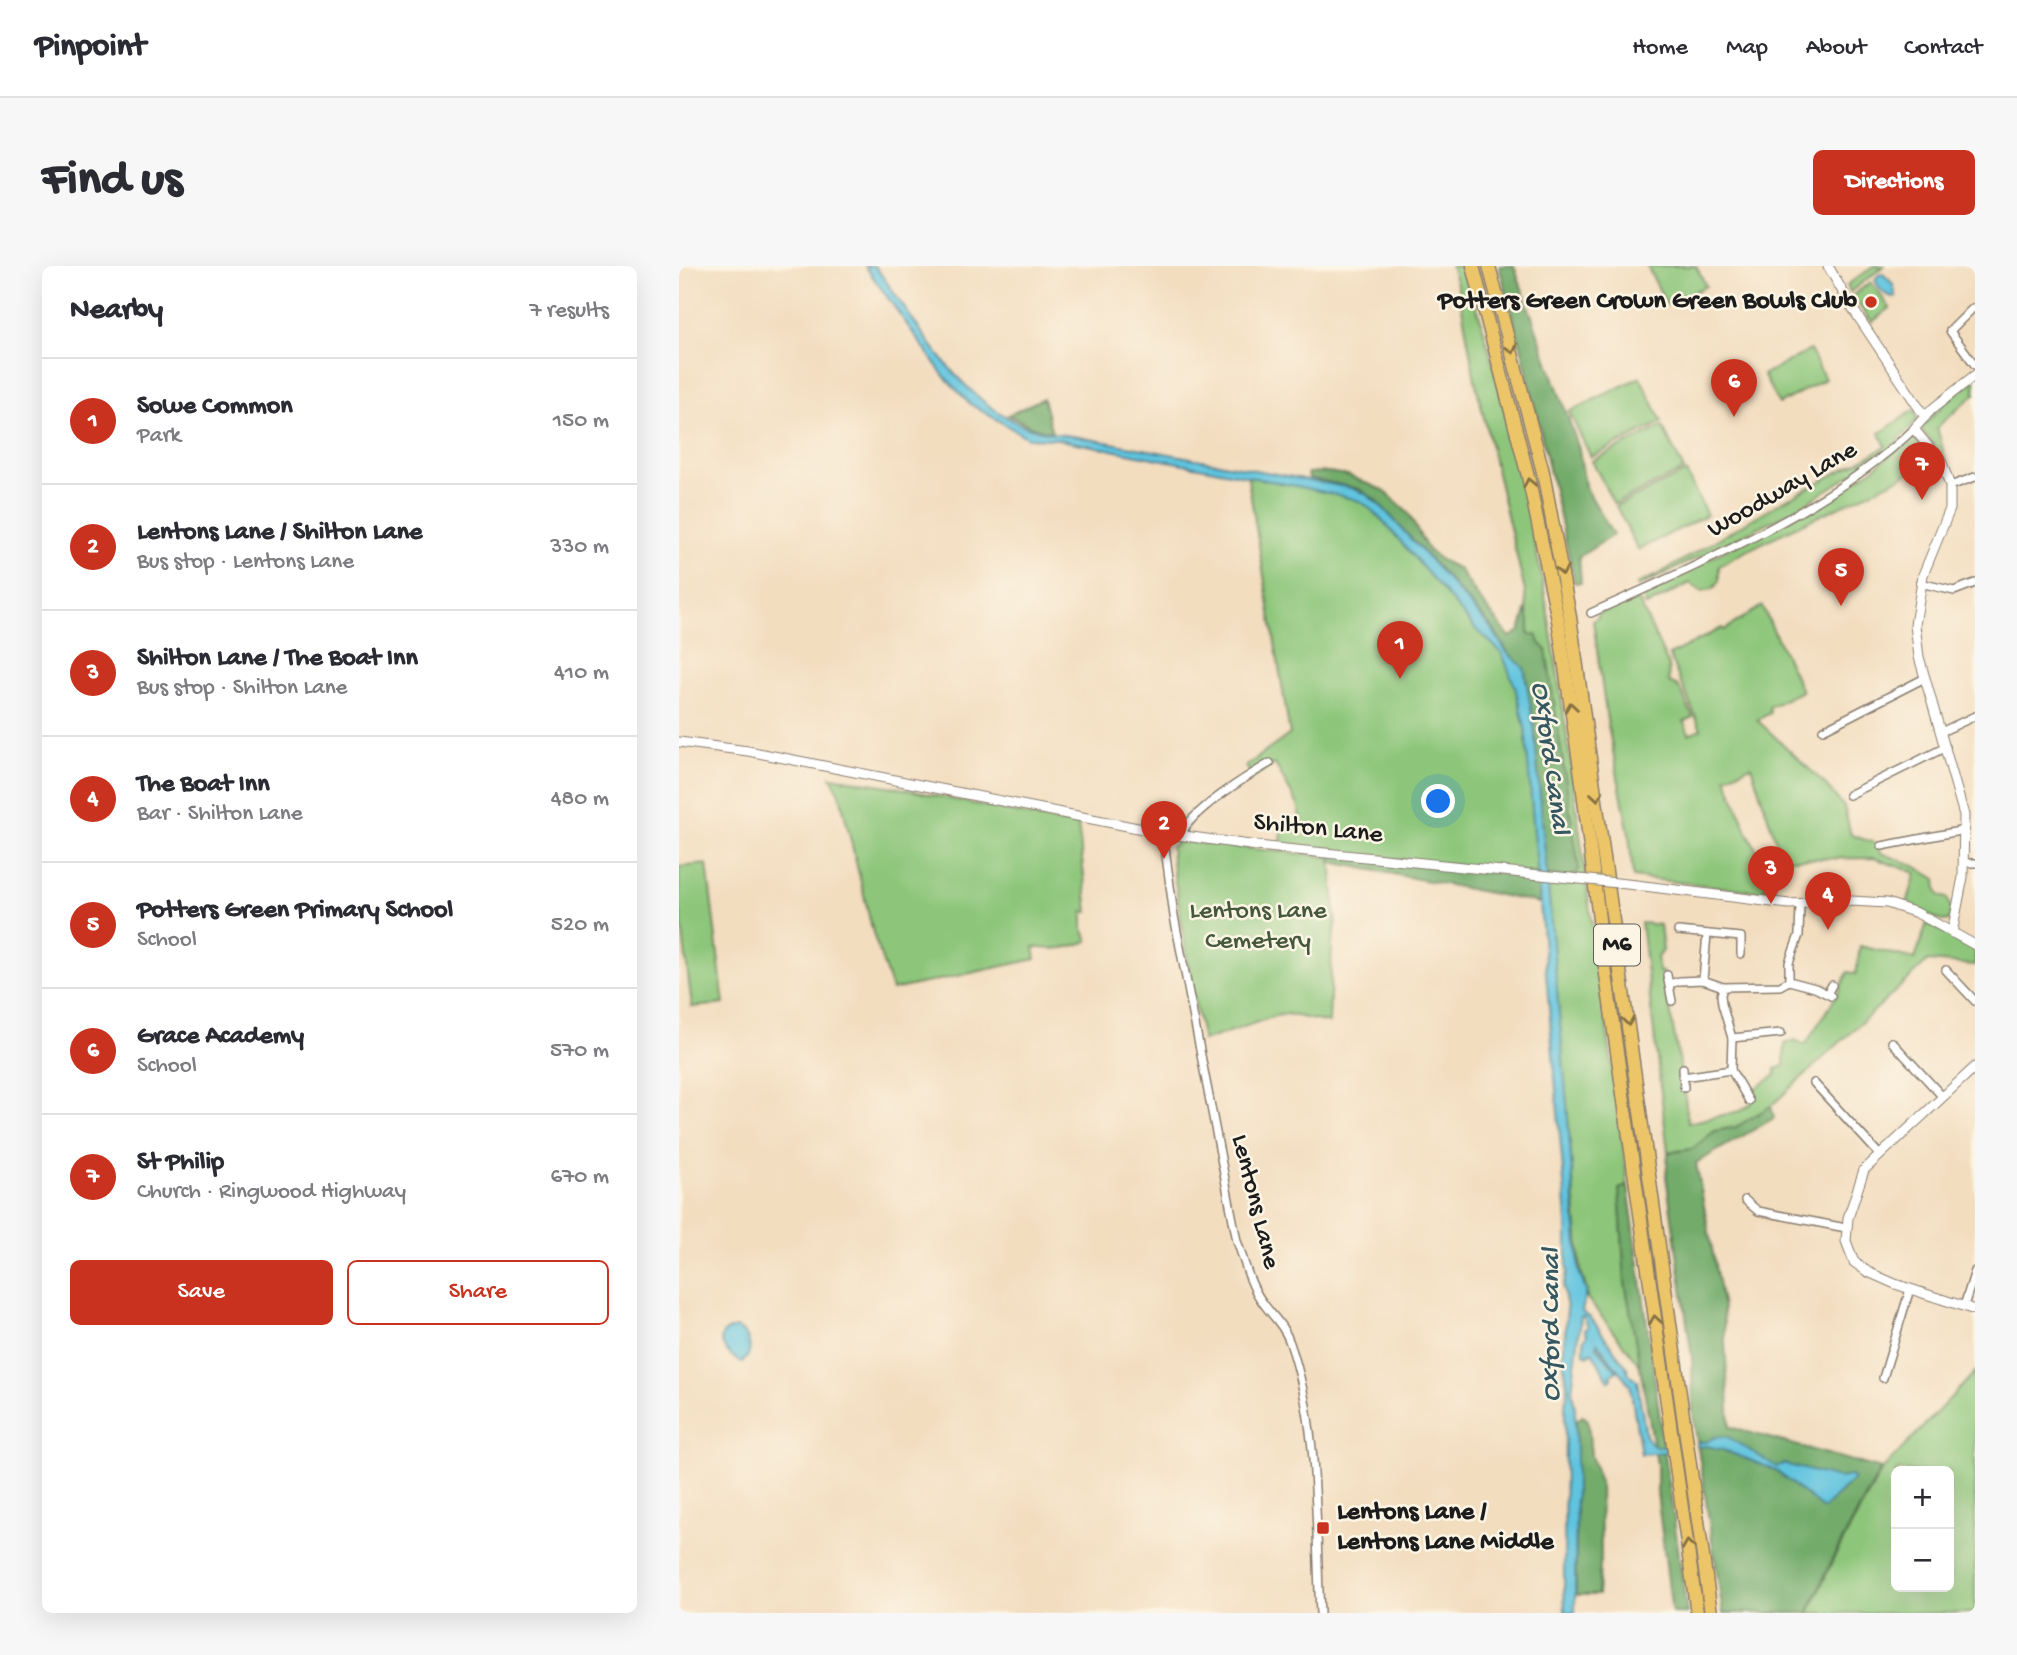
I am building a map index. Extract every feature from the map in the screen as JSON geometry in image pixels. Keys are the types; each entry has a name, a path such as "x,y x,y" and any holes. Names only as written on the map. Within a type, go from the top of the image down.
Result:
{"highway":[{"name":"M6","path":"1473,266 1528,476 1558,620 1697,1613"},
{"name":"M6","path":"1489,266 1543,472 1570,617 1711,1613"}],"street":[{"path":"1828,266 1851,306 1925,417"},
{"path":"1967,300 1974,309 1950,331 1975,365"},
{"name":"Woodway Lane","path":"1591,613 1699,563 1812,504 1887,455 1925,417 1975,375"},
{"path":"1914,429 1942,463 1950,485 1951,503 1948,517 1920,583 1915,625 1925,678 1958,789 1965,830 1964,863 1952,933"},
{"path":"1950,485 1975,477"},
{"path":"1920,583 1954,591 1975,583"},
{"path":"1823,730 1925,678"},
{"path":"1941,732 1975,716"},
{"name":"Shilton Lane","path":"679,742 783,758 1163,832 1257,846 1800,904 1864,900 1887,903 1917,913 1975,945"},
{"path":"1849,795 1946,747"},
{"path":"1182,835 1193,817 1270,763"},
{"path":"1882,846 1965,830"},
{"name":"Lentons Lane","path":"1163,832 1174,916 1237,1241 1251,1283 1261,1300 1284,1327 1309,1425 1317,1524 1320,1613"},
{"path":"1964,863 1975,863"},
{"path":"1789,981 1789,963 1799,935 1800,904"},
{"path":"1678,931 1741,937 1741,954"},
{"path":"1703,980 1707,934"},
{"path":"1946,970 1975,1001"},
{"path":"1667,975 1672,1001"},
{"path":"1669,984 1703,980 1723,987 1783,986 1789,981"},
{"path":"1789,981 1829,995 1832,985"},
{"path":"1723,987 1722,1004 1732,1038 1731,1070 1749,1101"},
{"path":"1732,1038 1781,1033"},
{"path":"1892,1042 1943,1096"},
{"path":"1683,1068 1685,1088"},
{"path":"1974,1068 1864,1170 1846,1228 1848,1248 1854,1262 1860,1267 1910,1289 1975,1310"},
{"path":"1683,1077 1731,1070"},
{"path":"1814,1083 1879,1154"},
{"path":"1745,1200 1758,1211 1846,1228"},
{"path":"1963,1306 1975,1271"},
{"path":"1883,1378 1910,1289"}],"green space":[{"path":"1451,266 1465,266 1487,343 1526,500 1549,617 1628,1186 1619,1189 1625,1282 1641,1367 1587,1298 1581,1272 1547,875 1570,878 1528,635 1525,591 1475,380 1459,291"},
{"path":"1499,266 1514,266 1579,449 1585,486 1613,535 1579,557 1581,583 1575,583 1522,350"},
{"path":"1647,266 1696,266 1706,286 1667,305"},
{"path":"1874,266 1884,266 1850,292 1847,285"},
{"name":"Potters Green Crown Green Bowls Club","path":"1871,282 1890,308 1872,322 1852,296"},
{"path":"1810,350 1825,379 1779,404 1763,375"},
{"path":"1640,377 1662,422 1591,457 1569,412"},
{"path":"1975,379 1975,394 1937,427 1946,460 1923,432 1922,427 1945,403"},
{"path":"1043,398 1052,433 1008,415"},
{"path":"1914,410 1916,422 1889,450 1802,506 1638,587 1637,584 1781,502 1886,447 1880,433"},
{"path":"1662,426 1684,470 1614,504 1592,461"},
{"path":"1912,436 1934,460 1719,566 1719,581 1713,589 1701,591 1690,583 1646,606 1643,596 1647,591 1839,491 1874,468"},
{"path":"1686,472 1707,515 1638,550 1616,506"},
{"path":"1247,473 1363,498 1497,642 1522,688 1541,874 1281,848 1282,824 1300,823 1299,807 1275,764 1253,778 1246,766 1290,734"},
{"path":"1308,473 1348,475 1385,491 1408,513 1428,550 1459,569 1510,637 1520,631 1526,610 1529,634 1536,635 1546,649 1579,869 1570,878 1547,875 1534,728 1525,671 1507,651 1493,628 1376,500 1359,489 1309,478"},
{"path":"1633,597 1639,601 1668,664 1669,682 1678,686 1693,717 1684,721 1689,734 1701,729 1669,655 1722,628 1724,630 1762,606 1802,691 1769,707 1770,713 1757,720 1824,783 1844,807 1851,835 1878,844 1881,853 1913,865 1936,879 1937,891 1940,896 1947,898 1950,906 1950,920 1941,921 1907,904 1916,873 1874,858 1785,859 1779,850 1751,766 1726,777 1747,831 1766,868 1765,892 1633,877 1629,834 1607,720 1593,621 1598,614"},
{"path":"831,777 895,787 1078,824 1088,912 1083,912 1083,928 1088,941 1061,948 1034,947 1036,959 892,990 873,933 840,795"},
{"name":"Lentons Lane Cemetery","path":"1179,841 1331,857 1336,927 1332,944 1329,1023 1287,1014 1203,1041 1172,861 1171,847"},
{"path":"1332,853 1537,874 1540,903 1331,862"},
{"path":"707,864 724,1004 692,1007 679,902 679,867"},
{"path":"1641,923 1660,925 1663,951 1657,957 1659,972 1663,972 1688,1123 1740,1111 1751,1104 1754,1089 1776,1075 1775,1069 1784,1066 1785,1044 1795,1040 1805,1045 1837,995 1848,972 1856,974 1860,946 1915,959 1927,923 1975,949 1975,965 1928,961 1771,1106 1736,1127 1715,1131 1692,1149 1668,1152"},
{"path":"1771,1106 1774,1118 1696,1163 1723,1308 1730,1427 1881,1469 1832,1560 1808,1613 1723,1613 1693,1415 1692,1358 1666,1176 1668,1153 1692,1149 1715,1131 1736,1127"},
{"path":"1628,1186 1687,1613 1672,1613 1657,1493 1657,1464 1625,1282 1619,1189"},
{"path":"1975,1372 1975,1613 1809,1613 1833,1560 1882,1470"},
{"path":"1583,1416 1588,1420 1591,1456 1600,1482 1601,1551 1598,1595 1576,1595 1576,1420"}],"water":[{"path":"865,266 875,266 923,335 960,379 1002,415 1027,427 1351,488 1366,494 1384,509 1492,629 1506,651 1524,668 1534,727 1579,1271 1586,1291 1582,1312 1591,1318 1629,1374 1637,1380 1646,1436 1654,1446 1666,1447 1667,1452 1641,1454 1630,1385 1597,1343 1597,1347 1617,1371 1611,1375 1612,1379 1609,1381 1592,1352 1587,1356 1584,1353 1584,1340 1587,1336 1585,1329 1588,1327 1584,1317 1581,1317 1572,1390 1576,1460 1575,1613 1565,1613 1564,1585 1565,1405 1568,1389 1563,1359 1567,1308 1563,1287 1567,1273 1567,1218 1525,728 1515,687 1502,653 1474,627 1383,521 1366,505 1354,499 1056,439 1028,438 970,404 944,376"},
{"path":"1880,274 1893,284 1896,297 1888,296 1880,289 1875,279"},
{"path":"737,1328 748,1339 750,1349 742,1362 726,1350 721,1339 728,1330"},
{"path":"1715,1437 1728,1437 1777,1467 1784,1464 1839,1478 1851,1476 1854,1479 1823,1509 1775,1470 1723,1450 1707,1446 1697,1447 1697,1442 1706,1442"}],"place":[{"name":"Potters Green Crown Green Bowls Club","path":"1871,302"},
{"name":"Grace Academy","path":"1734,417"},
{"name":"St Philip","path":"1922,500"},
{"name":"Potters Green Primary School","path":"1841,606"},
{"name":"Sowe Common","path":"1400,679"},
{"name":"Lentons Lane / Shilton Lane","path":"1164,859"},
{"name":"Shilton Lane / The Boat Inn","path":"1771,904"},
{"name":"The Boat Inn","path":"1828,930"},
{"name":"Lentons Lane / Lentons Lane Middle","path":"1323,1528"}],"water label":[{"name":"Oxford Canal","path":"1549,758"},
{"name":"Oxford Canal","path":"1552,1325"}]}
